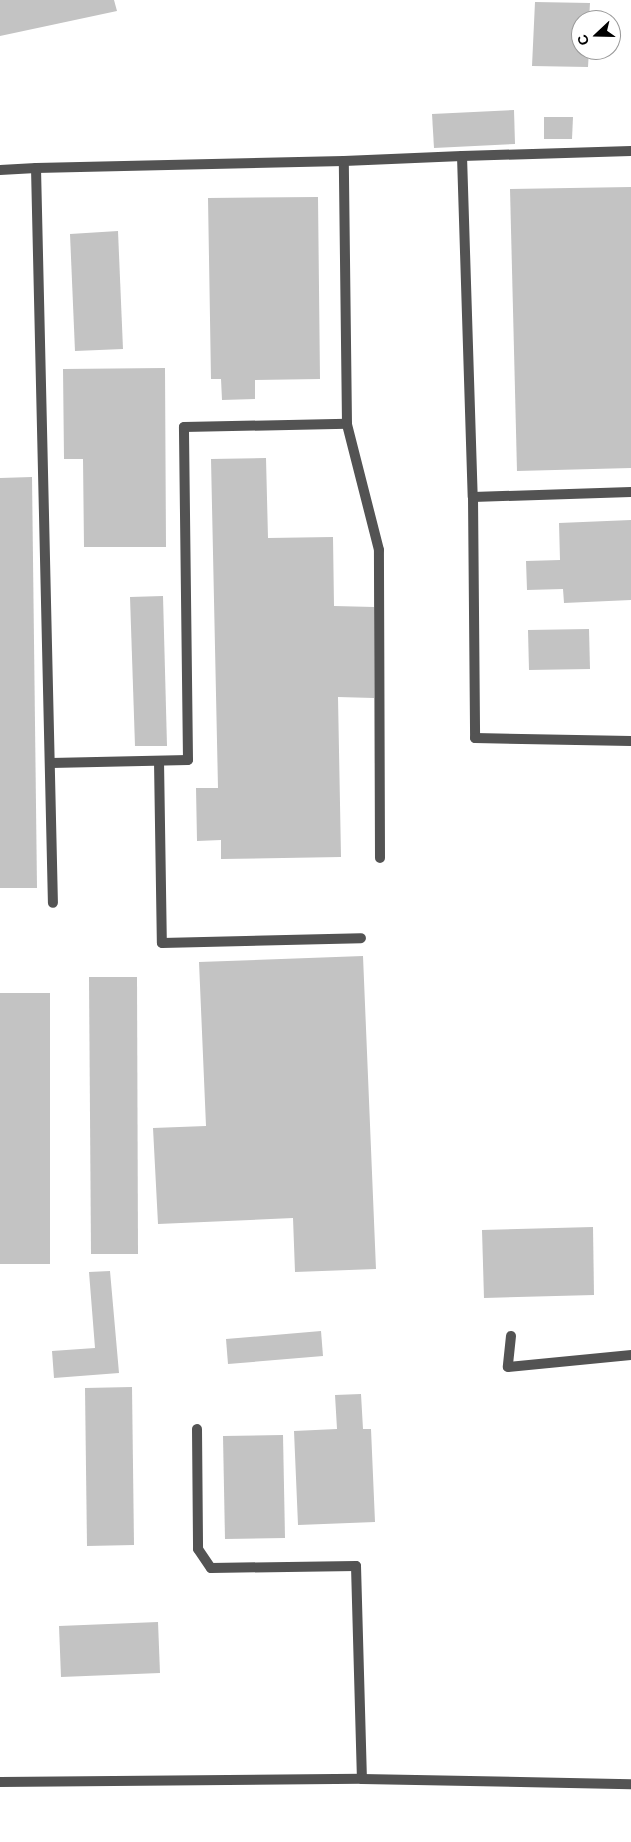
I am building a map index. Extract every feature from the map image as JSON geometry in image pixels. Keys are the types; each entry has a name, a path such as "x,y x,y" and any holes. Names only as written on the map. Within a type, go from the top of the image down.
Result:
{"lane":[{"path":"0,170 631,151"},
{"path":"462,156 472,497 475,738 631,741"},
{"path":"344,161 347,424 379,550 380,858"},
{"path":"36,168 53,903"},
{"path":"51,763 188,760 184,427 347,424"},
{"path":"472,497 631,492"},
{"path":"159,761 162,943 361,938"},
{"path":"511,1336 508,1367 631,1355"},
{"path":"197,1429 198,1549 211,1568 356,1566 362,1779"},
{"path":"0,1782 362,1779 631,1784"}],"building":[{"path":"0,0 114,0 117,11 0,36"},
{"path":"535,2 590,3 590,10 571,10 571,60 588,60 588,67 532,66"},
{"path":"514,110 515,144 434,148 432,114"},
{"path":"544,117 573,117 572,139 544,139"},
{"path":"631,187 631,468 517,471 510,189"},
{"path":"318,197 320,379 255,380 255,399 222,400 221,379 211,379 208,198"},
{"path":"118,231 123,349 75,351 70,234"},
{"path":"165,368 166,547 84,547 83,459 64,459 63,369"},
{"path":"266,458 268,538 333,537 334,606 374,607 374,698 338,697 341,857 221,859 221,840 197,841 196,788 218,788 211,459"},
{"path":"32,477 37,888 0,888 0,478"},
{"path":"631,520 631,600 564,603 563,589 527,590 526,561 560,560 559,523"},
{"path":"163,596 167,746 135,746 130,597"},
{"path":"589,629 590,669 529,670 528,630"},
{"path":"363,956 376,1269 295,1272 293,1218 158,1224 153,1128 206,1126 199,962"},
{"path":"89,977 137,977 138,1254 91,1254"},
{"path":"0,993 50,993 50,1264 0,1264"},
{"path":"593,1227 594,1295 484,1298 482,1230"},
{"path":"110,1271 119,1373 54,1378 52,1351 95,1348 89,1272"},
{"path":"321,1331 323,1356 228,1364 226,1339"},
{"path":"132,1387 134,1545 87,1546 85,1388"},
{"path":"361,1394 363,1429 371,1429 375,1522 298,1525 294,1431 337,1429 335,1395"},
{"path":"283,1435 285,1538 225,1539 223,1436"},
{"path":"158,1622 160,1673 61,1677 59,1626"}]}
